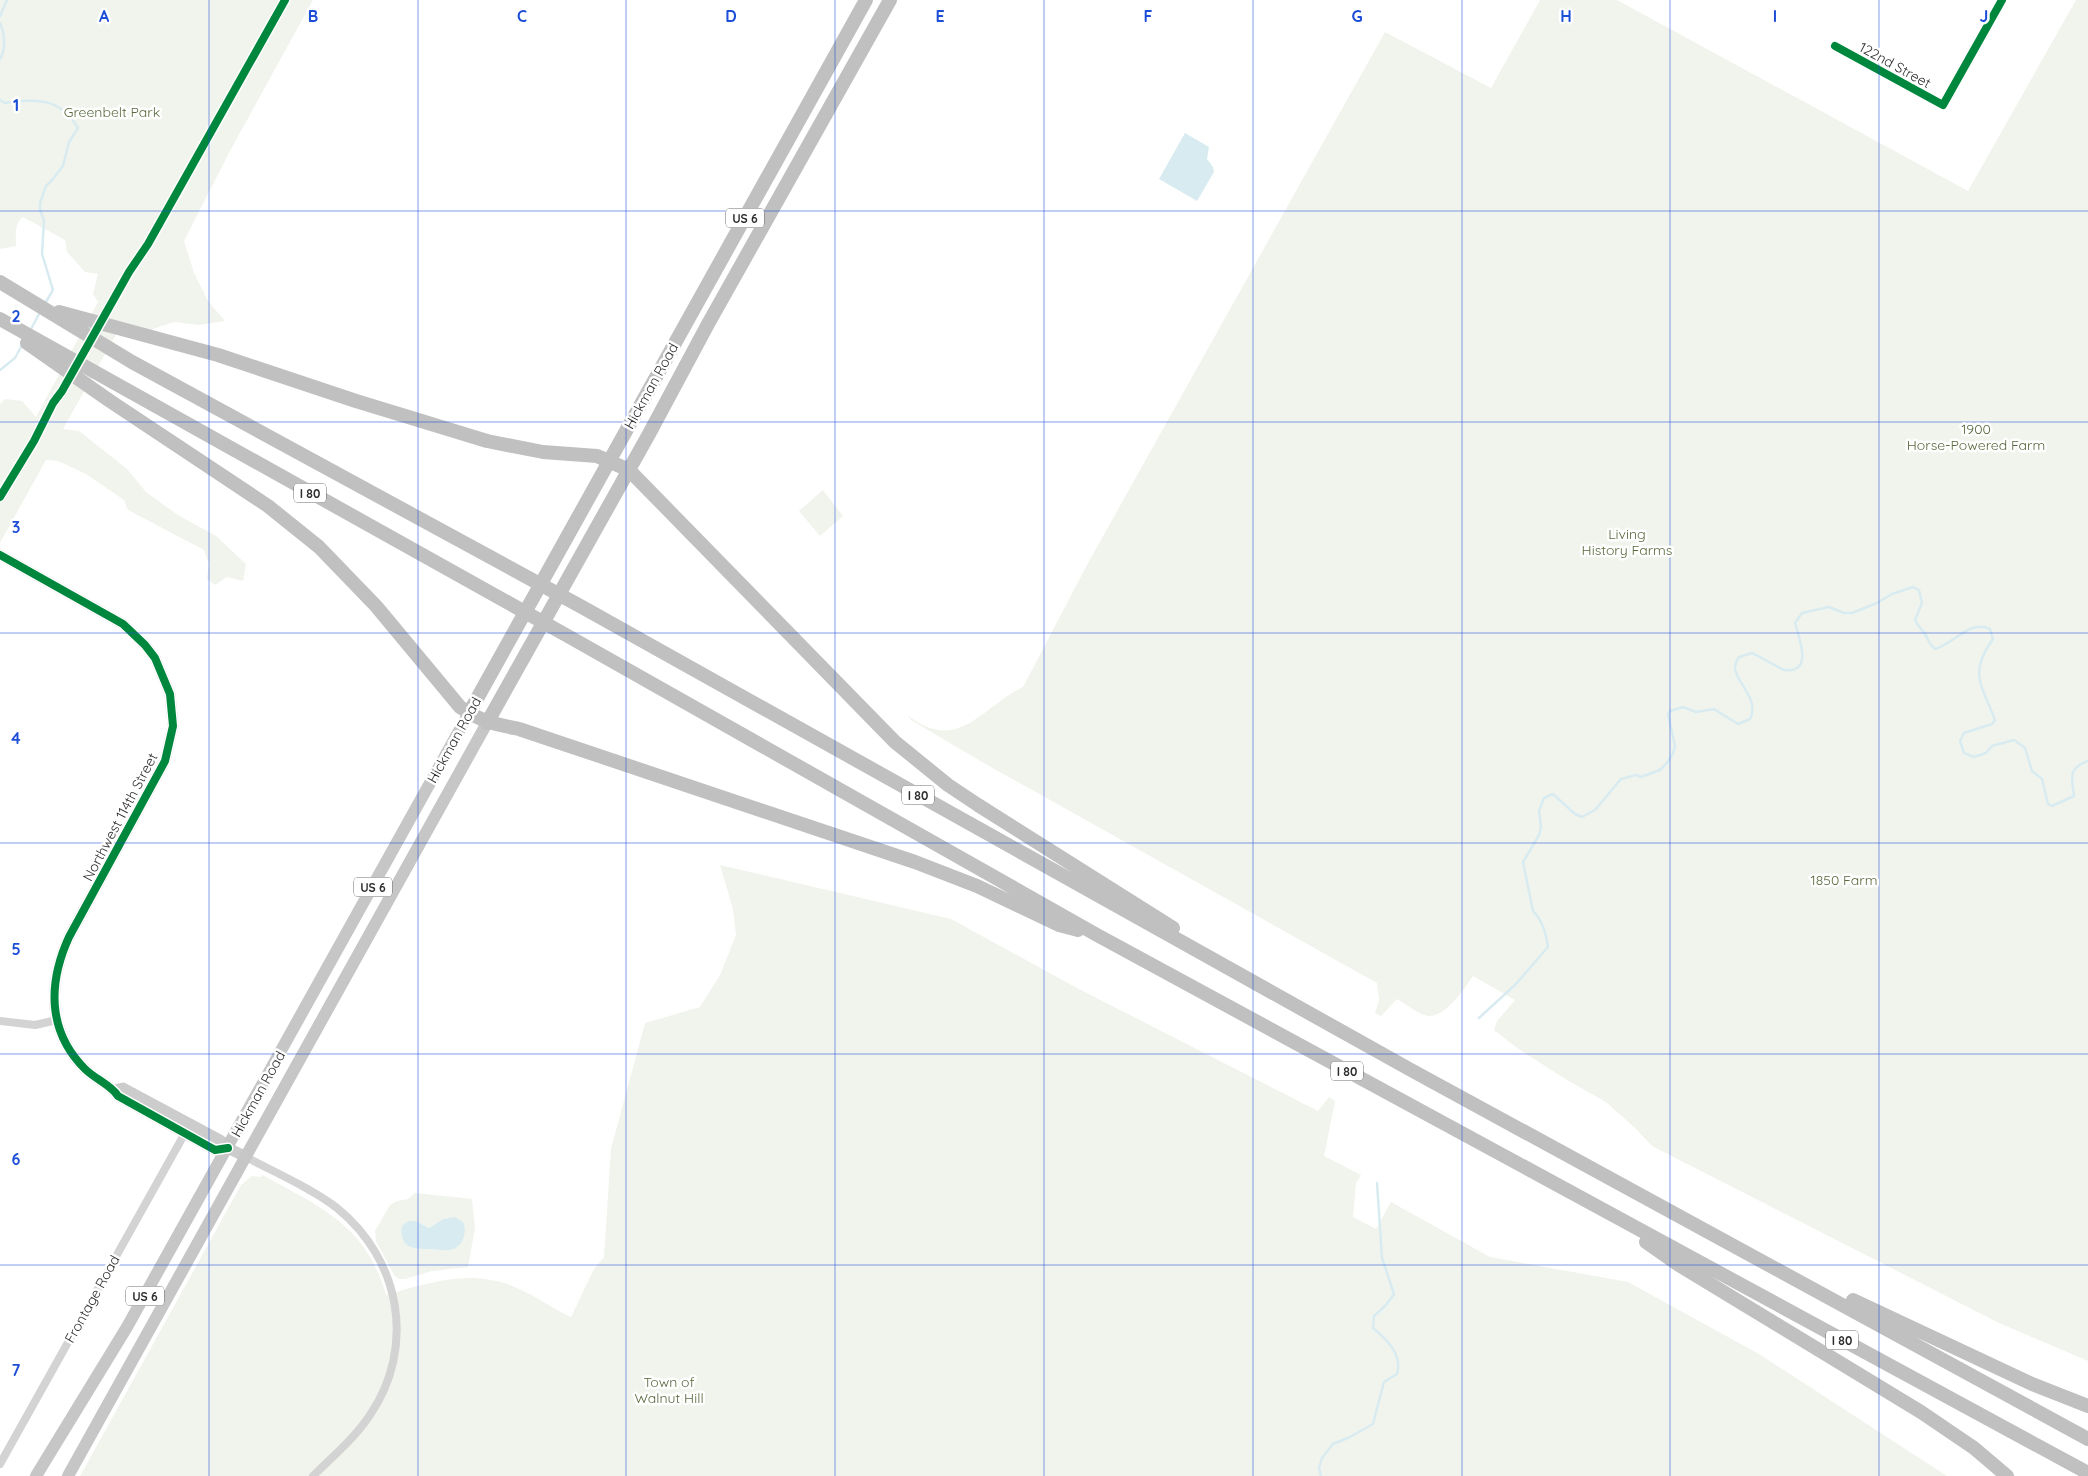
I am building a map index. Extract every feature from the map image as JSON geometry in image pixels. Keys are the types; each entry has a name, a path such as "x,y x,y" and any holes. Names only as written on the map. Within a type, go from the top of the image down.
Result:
{"highway":[{"name":"Hickman Road","path":"469,713 866,0"},
{"name":"Hickman Road","path":"487,723 629,470 712,316 890,0"},
{"name":"I 80","path":"0,282 132,362 516,570 1254,983 2088,1439"},
{"path":"42,308 147,335 218,356 487,441 543,452 597,456 629,470 895,742 978,805 1130,899 1254,983"},
{"name":"I 80","path":"0,319 502,599 1096,935 2088,1474"},
{"path":"0,324 110,401 268,506 319,547 376,606 460,707 469,713 487,723 519,729 914,862 977,886 1059,925 1096,935"},
{"path":"1597,1206 1679,1265 1921,1412 1974,1448 2007,1476"},
{"path":"1743,1250 2024,1380 2088,1406"}],"main road":[{"name":"Hickman Road","path":"36,1476 127,1327 469,713"},
{"name":"Hickman Road","path":"68,1476 244,1156 487,723"}],"street":[{"name":"122nd Street","path":"1835,46 1943,106 2002,0"},
{"name":"Northwest 114th Street","path":"0,555 104,612 135,634 145,645 161,670 170,694 173,714 172,738 165,761 61,954 54,983 57,1020 67,1046 80,1064 92,1076 114,1090"},
{"path":"0,1021 35,1025 57,1020"},
{"path":"228,1148 215,1150 118,1096 114,1090 123,1088 220,1140 228,1148 337,1208 372,1246 391,1286 396,1316 397,1337 395,1356 389,1379 369,1417 313,1476"},
{"name":"Frontage Road","path":"0,1464 185,1133"}],"green space":[{"name":"Greenbelt Park","path":"0,0 313,0 230,151 184,241 194,273 208,301 225,321 199,325 174,322 141,333 123,322 63,429 79,431 127,469 146,492 178,515 216,536 246,564 243,581 227,577 215,585 207,579 209,564 204,550 128,510 124,500 86,474 58,461 46,460 0,543 0,404 5,399 22,401 36,417 98,302 93,294 98,274 85,272 67,252 65,240 23,217 17,226 16,246 0,249"},
{"name":"Living History Farms","path":"1540,0 1617,0 1968,191 2076,0 2088,0 2088,1361 1999,1323 1652,1146 1606,1102 1517,1048 1494,1030 1497,1021 1515,1000 1473,976 1454,1001 1441,1012 1428,1016 1397,999 1381,1016 1375,1013 1379,1000 1377,983 982,762 911,720 907,715 925,726 941,730 955,729 969,724 1023,687 1088,563 1385,32 1491,88"},
{"path":"823,490 843,516 820,536 799,511"},
{"name":"Town of Walnut Hill","path":"720,865 951,919 1077,988 1318,1111 1329,1097 1335,1101 1324,1156 1361,1175 1356,1183 1353,1217 1376,1229 1391,1202 1490,1257 1628,1282 1759,1354 1947,1476 80,1476 241,1185 252,1176 261,1177 262,1175 266,1177 306,1199 340,1222 355,1236 367,1252 386,1295 452,1279 484,1279 501,1282 517,1288 571,1317 594,1269 604,1257 611,1149 645,1023 700,1007 720,975 736,935 733,909"},
{"path":"415,1193 472,1199 475,1228 468,1267 432,1271 405,1279 399,1279 394,1275 376,1241 375,1231 390,1205 397,1201 408,1199","holes":["455,1217 463,1240 451,1250 426,1249 407,1245 402,1238 416,1221 429,1228 443,1219"]}],"shaded area":[{"path":"1185,133 1209,147 1207,159 1214,172 1197,201 1159,179"},
{"path":"455,1217 463,1222 465,1231 463,1240 454,1249 415,1248 407,1245 403,1239 402,1226 408,1221 416,1221 429,1228 443,1219"}],"waterway":[{"path":"0,16 7,0"},
{"path":"0,23 4,41 0,59"},
{"path":"0,100 5,103 47,102 63,110 78,128 69,142 63,166 46,186 40,203 40,210 44,220 42,254 53,290 44,305"},
{"path":"30,331 40,312"},
{"path":"0,370 15,358 22,345"},
{"path":"1479,1018 1515,985 1548,947 1544,928 1533,911 1523,862 1539,835 1541,827 1539,811 1544,798 1553,794 1575,814 1582,817 1595,810 1621,779 1636,775 1641,777 1660,770 1667,763 1675,746 1668,714 1670,711 1683,707 1696,712 1714,709 1738,724 1750,719 1752,705 1736,674 1735,665 1739,657 1752,653 1784,670 1793,670 1799,666 1802,661 1802,654 1795,623 1802,613 1829,607 1844,613 1852,613 1877,603 1892,594 1913,587 1919,590 1922,603 1915,620 1935,649 1976,627 1990,629 1993,639 1985,651 1979,671 1982,688 1995,720 1992,724 1964,733 1960,741 1964,753 1974,757 1986,753 1992,746 2014,740 2025,748 2032,771 2042,779 2048,804 2052,806 2074,796 2072,774 2077,767 2088,761"},
{"path":"1321,1476 1319,1468 1322,1458 1333,1444 1373,1424 1384,1382 1397,1374 1398,1360 1392,1348 1373,1328 1374,1316 1394,1294 1382,1258 1377,1183"}],"cycle path":[{"path":"0,497 34,441 53,403 62,391 129,272 148,244 285,0"},
{"path":"1835,46 1943,105 2002,0"},
{"path":"0,555 123,624 145,645 155,658 170,694 173,726 165,761 69,937 62,954 57,972 55,1006 58,1023 64,1039 85,1069 118,1096 215,1150 228,1148"}],"park label":[{"name":"1900 Horse-Powered Farm","path":"1976,438"},
{"name":"1850 Farm","path":"1844,880"}]}
